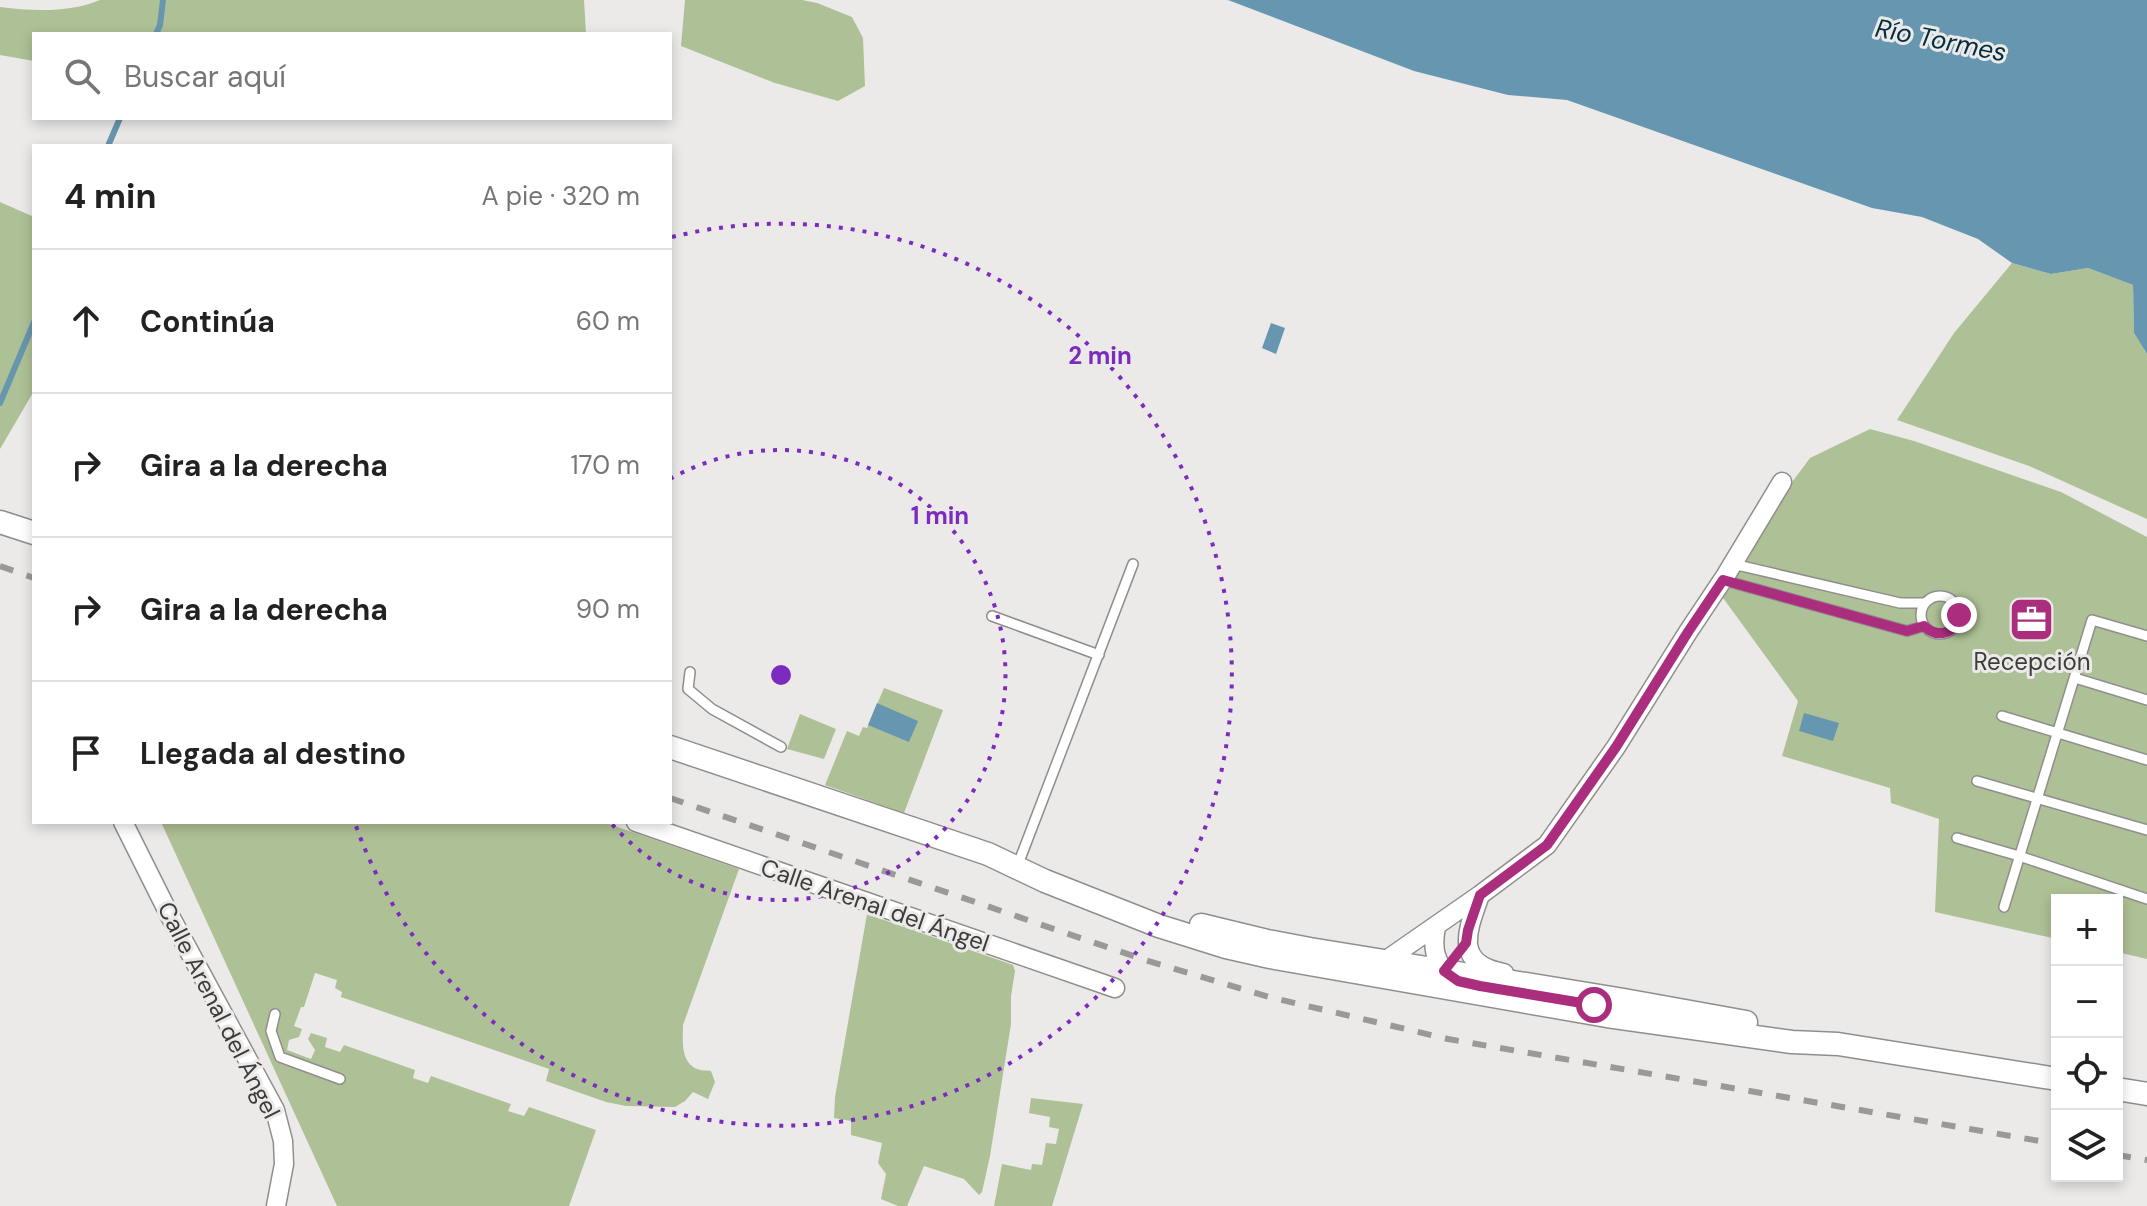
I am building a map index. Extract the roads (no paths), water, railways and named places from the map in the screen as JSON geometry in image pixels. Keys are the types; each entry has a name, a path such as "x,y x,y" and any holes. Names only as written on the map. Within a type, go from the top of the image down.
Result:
{"street":[{"path":"1385,961 1547,845 1616,747 1782,482"},
{"path":"0,522 32,532"},
{"path":"672,748 974,849 1159,926 1226,947 1270,957 1626,1010"},
{"name":"Calle Arenal del Ángel","path":"124,824 275,1110 283,1141 284,1164 276,1206"},
{"name":"Calle Arenal del Ángel","path":"642,824 1115,988"},
{"path":"1017,867 1047,872 1208,927 1267,941 1444,971 1792,1042 1838,1044 2051,1078"},
{"path":"1270,957 1292,955 1411,975 1444,971 1466,943 1480,895"},
{"path":"1436,927 1434,951 1444,971"},
{"path":"1466,943 1478,963 1494,971 1539,979 1626,1010"},
{"path":"2123,1090 2147,1094"}],"lane":[{"path":"1017,867 1133,564"},
{"path":"1728,572 1900,603 1925,603"},
{"path":"1728,572 1907,631 1924,626"},
{"path":"1943,596 1954,602 1959,615 1955,627 1945,633 1933,633 1924,626 1920,615 1930,598 1943,596"},
{"path":"992,616 1099,655"},
{"path":"2004,907 2092,620 2147,636"},
{"path":"690,672 688,689 712,709 781,747"},
{"path":"2075,678 2147,700"},
{"path":"2002,716 2147,760"},
{"path":"1977,781 2147,830"},
{"path":"1957,838 2147,899"},
{"path":"275,1014 271,1031 280,1057 340,1079"}],"water":[{"name":"Río Tormes","path":"1228,0 2147,0 2147,354 2134,333 2133,285 2088,268 2051,274 2012,263 1978,239 1922,217 1872,208 1567,100 1508,95 1414,71"},
{"path":"1271,323 1285,328 1276,354 1262,348"},
{"path":"877,703 918,721 909,742 868,725"},
{"path":"1804,713 1839,723 1833,741 1799,731"}],"waterway":[{"path":"157,32 163,0"},
{"path":"109,144 119,120"},
{"path":"0,403 32,327"}],"railway":[{"path":"0,566 32,577"},
{"path":"672,799 1145,960 1269,997 1448,1039 2051,1143"},
{"path":"2123,1156 2147,1160"}],"place":[{"name":"Recepción","path":"2032,619"}]}
